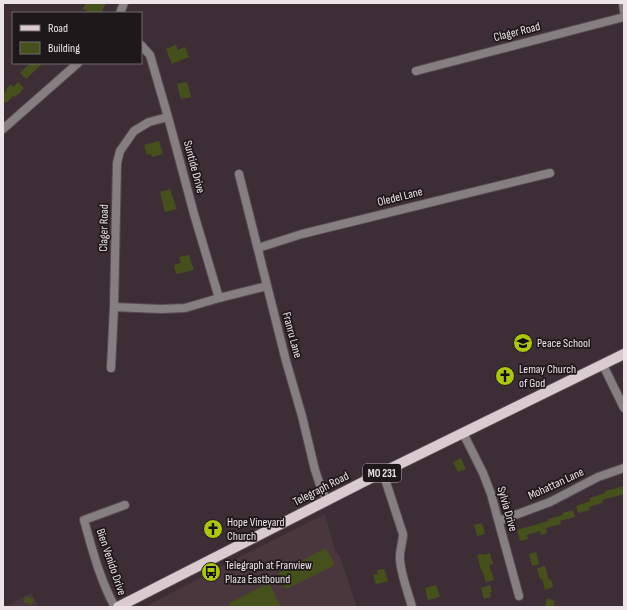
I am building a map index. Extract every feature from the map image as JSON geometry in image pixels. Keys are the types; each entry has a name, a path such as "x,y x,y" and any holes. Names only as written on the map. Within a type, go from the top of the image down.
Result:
{"main road":[{"name":"Telegraph Road","path":"116,607 624,354"}],"street":[{"path":"623,3 624,11"},
{"name":"Clager Road","path":"416,71 624,17"},
{"name":"Suntide Drive","path":"142,46 150,55 219,298"},
{"path":"3,130 77,64"},
{"name":"Clager Road","path":"111,368 114,307 117,163 120,151 134,131 149,122 168,117"},
{"name":"Oledel Lane","path":"258,248 310,232 550,172"},
{"name":"Franru Lane","path":"238,174 315,470 327,501"},
{"path":"114,307 161,309 185,308 267,286"},
{"path":"603,365 624,408"},
{"name":"Sylvia Drive","path":"463,433 483,473 491,494 519,596"},
{"name":"Mohattan Lane","path":"499,521 550,502 598,477 624,468"},
{"path":"383,473 403,534 400,558 401,567 412,607"},
{"name":"Bien Venido Drive","path":"116,607 108,595 84,520 125,505"}],"shaded area":[{"path":"325,514 335,551 340,557 357,607 145,607 218,568"},
{"path":"31,593 39,607 5,607"}],"building":[{"path":"86,3 106,3 102,12 89,12 83,9"},
{"path":"176,45 178,50 185,47 189,57 172,64 166,49"},
{"path":"29,64 42,64 26,79 20,73"},
{"path":"18,82 24,88 6,103 3,100 3,94 11,84 13,87"},
{"path":"187,82 191,97 181,99 177,84"},
{"path":"159,141 163,154 152,157 151,154 147,155 144,145"},
{"path":"170,189 177,209 165,212 160,192"},
{"path":"189,255 194,270 176,274 174,265 181,263 179,257"},
{"path":"461,458 466,469 458,472 453,462"},
{"path":"624,486 624,494 602,500 603,503 589,507 590,510 578,513 576,506 590,501 590,498 605,493 605,491"},
{"path":"573,510 575,517 560,521 561,524 546,528 547,533 541,535 540,531 527,535 528,539 520,541 517,530 548,521 548,519 563,515 562,513"},
{"path":"482,523 485,534 477,536 474,525"},
{"path":"326,548 335,565 286,589 278,573"},
{"path":"536,552 539,564 532,566 529,554"},
{"path":"490,553 493,564 489,565 494,580 486,582 477,555"},
{"path":"545,566 549,580 551,579 553,587 545,590 537,568"},
{"path":"384,569 388,581 376,584 373,575 378,574 377,570"},
{"path":"269,583 281,607 231,607 229,603"},
{"path":"436,585 440,597 428,600 425,588"},
{"path":"490,585 492,592 490,592 491,597 484,599 481,588"},
{"path":"25,596 34,599 32,605 24,602"},
{"path":"547,598 555,601 553,607 545,607"}],"place":[{"name":"Peace School","path":"523,343"},
{"name":"Lemay Church of God","path":"505,376"},
{"name":"Hope Vineyard Church","path":"213,529"},
{"name":"Telegraph at Franview Plaza Eastbound","path":"211,572"}]}
